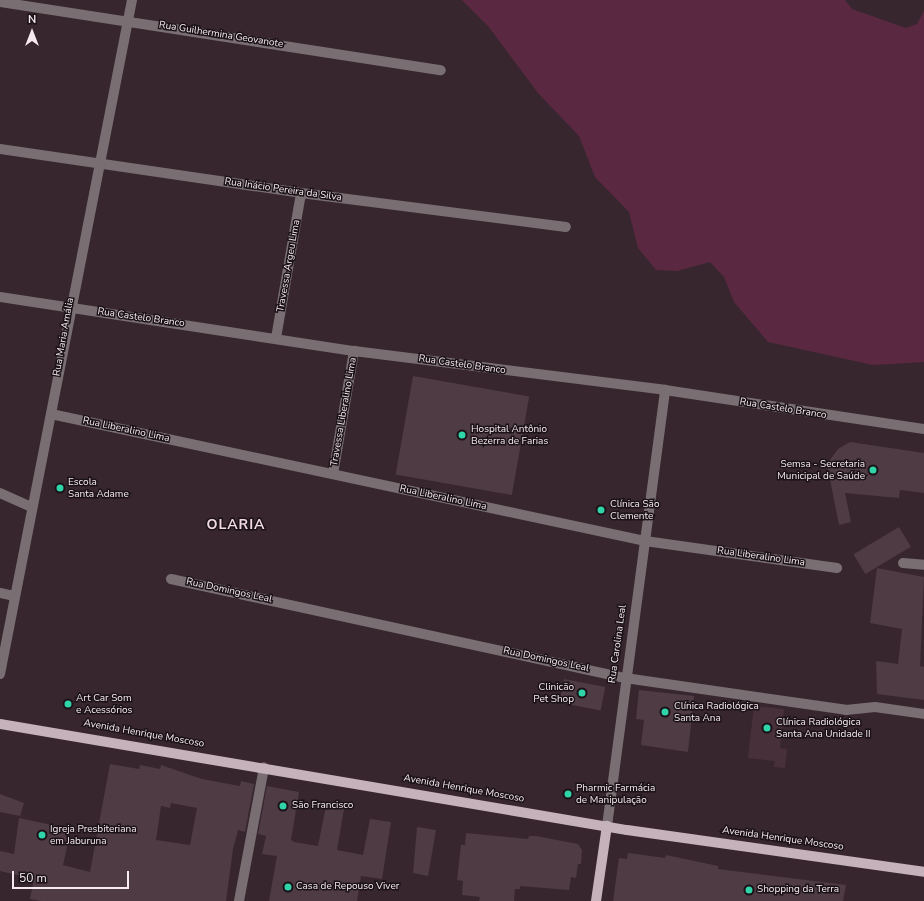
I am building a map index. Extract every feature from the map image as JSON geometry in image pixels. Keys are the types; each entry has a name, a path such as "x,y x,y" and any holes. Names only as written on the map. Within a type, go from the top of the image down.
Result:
{"main road":[{"name":"Avenida Henrique Moscoso","path":"0,724 264,767 606,826 924,872"},
{"name":"Rua Carolina Leal","path":"596,901 606,826"}],"street":[{"name":"Rua Maria Amália","path":"0,674 14,596 51,414 69,307 126,20 132,0"},
{"name":"Rua Guilhermina Geovanote","path":"0,2 126,20 441,70"},
{"name":"Rua Inácio Pereira da Silva","path":"0,149 98,165 301,193 566,227"},
{"name":"Travessa Argeu Lima","path":"276,338 301,193"},
{"name":"Rua Castelo Branco","path":"0,297 354,351 665,390 924,429"},
{"name":"Travessa Liberalino Lima","path":"333,474 354,351"},
{"name":"Rua Carolina Leal","path":"606,826 665,390"},
{"name":"Rua Liberalino Lima","path":"51,414 645,541 837,568"},
{"path":"0,493 32,507"},
{"path":"903,563 924,565"},
{"name":"Rua Domingos Leal","path":"171,579 625,678 846,710 875,707 924,714"},
{"path":"0,593 14,596"},
{"path":"239,901 264,767"}],"shaded area":[{"path":"462,0 845,0 852,9 906,28 917,24 924,11 924,362 873,365 768,342 734,302 724,277 710,262 677,271 656,270 638,248 629,212 595,177 579,136 538,93 488,26"},
{"name":"Clínica Radiológica Santa Ana Unidade II","path":"754,706 784,709 780,748 787,749 785,768 774,767 775,761 748,758"}],"building":[{"name":"Hospital Antônio Bezerra de Farias","path":"413,376 529,396 512,495 396,474"},
{"name":"Semsa - Secretaria Municipal de Saúde","path":"850,442 924,453 924,493 900,490 899,498 845,493 851,522 839,525 827,464 838,449"},
{"path":"899,527 911,547 865,574 854,554"},
{"path":"877,568 924,577 920,666 924,667 924,700 877,694 876,661 898,664 902,629 870,623"},
{"name":"Clinicão Pet Shop","path":"564,679 605,687 601,711 559,703"},
{"path":"639,690 694,696 688,752 641,745 644,720 636,719"},
{"path":"110,764 139,769 140,765 160,769 161,765 202,779 240,786 241,781 254,784 245,832 238,830 233,849 226,901 41,901 30,899 34,879 0,871 0,851 14,854 19,818 71,829 63,865 90,872","holes":["171,803 197,808 190,845 156,840 161,806 170,808"]},
{"path":"267,786 299,792 291,840 294,842 318,846 326,806 344,809 337,850 363,855 370,819 391,822 382,879 361,876 357,901 269,901 277,856 262,854 266,836 258,834"},
{"path":"0,794 24,803 20,816 0,812"},
{"path":"417,827 436,830 428,876 413,873"},
{"path":"466,833 528,839 529,836 536,836 578,844 582,850 581,864 578,864 576,878 571,877 569,890 520,886 520,889 515,889 514,901 479,901 480,897 462,895 463,881 457,880 461,845 465,845"},
{"path":"628,853 665,858 666,855 718,866 718,869 846,885 843,901 613,901 619,858 627,859"}],"place":[{"name":"Hospital Antônio Bezerra de Farias","path":"462,435"},
{"name":"Semsa - Secretaria Municipal de Saúde","path":"873,470"},
{"name":"Escola Santa Adame","path":"60,488"},
{"name":"Clínica São Clemente","path":"601,510"},
{"name":"Clinicão Pet Shop","path":"582,693"},
{"name":"Art Car Som e Acessórios","path":"68,704"},
{"name":"Clínica Radiológica Santa Ana","path":"665,712"},
{"name":"Clínica Radiológica Santa Ana Unidade II","path":"767,728"},
{"name":"Pharmic Farmácia de Manipulação","path":"568,794"},
{"name":"São Francisco","path":"283,806"},
{"name":"Igreja Presbiteriana em Jaburuna","path":"42,835"},
{"name":"Casa de Repouso Viver","path":"288,887"},
{"name":"Shopping da Terra","path":"749,890"}],"district":[{"name":"OLARIA","path":"236,525"}]}
